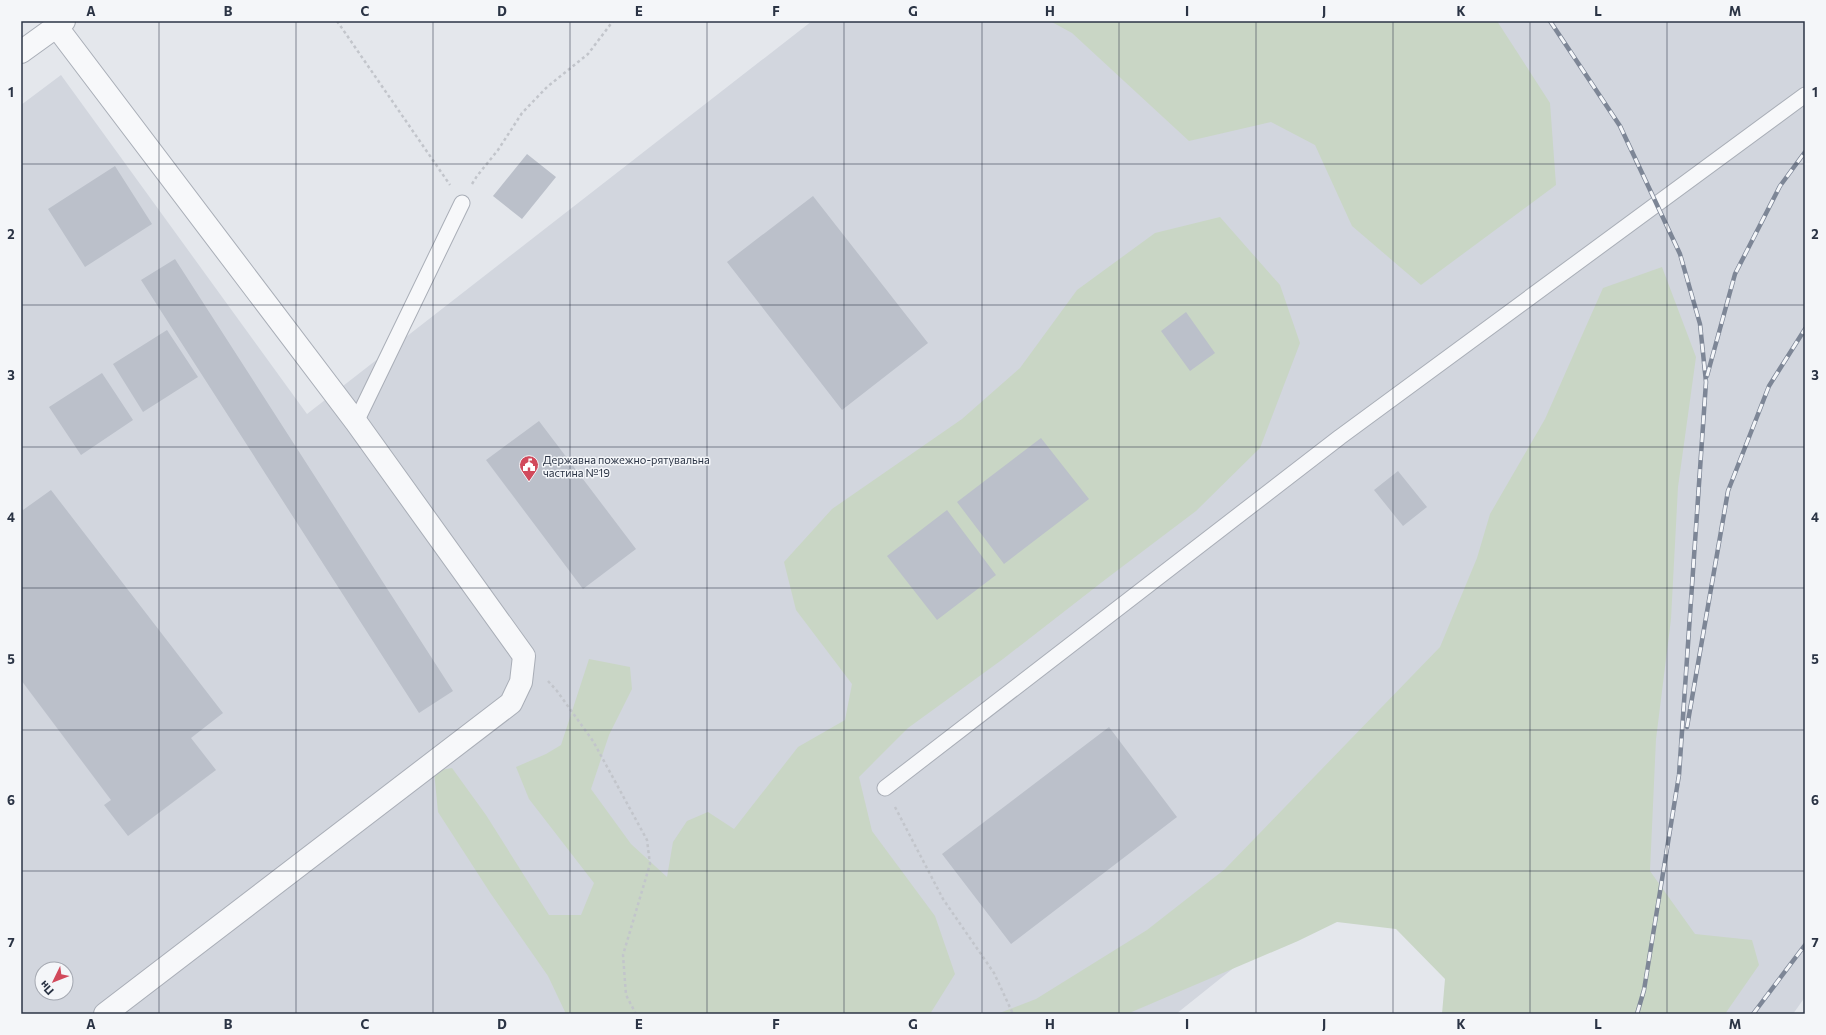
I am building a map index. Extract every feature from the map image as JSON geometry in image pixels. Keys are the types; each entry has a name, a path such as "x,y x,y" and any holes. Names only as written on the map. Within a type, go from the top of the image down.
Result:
{"street":[{"path":"21,52 60,24 356,422 524,656 521,682 511,703 105,1014"}],"lane":[{"path":"885,788 1340,437 1805,95"},
{"path":"356,422 462,203"}],"path":[{"path":"337,21 462,203 477,176 498,150 522,113 547,87 588,54 614,21"},
{"path":"524,656 557,691 593,741 647,840 650,864 624,955 626,995 636,1014"},
{"path":"885,788 943,899 994,973 1013,1014"}],"shaded area":[{"path":"812,21 1805,21 1805,997 1793,1014 1561,1014 1370,859 1176,1014 21,1014 21,105 61,75 307,414"}],"green space":[{"path":"1050,21 1497,21 1550,103 1556,185 1421,285 1352,226 1315,145 1271,122 1189,141 1072,33"},
{"path":"1220,217 1280,285 1300,343 1260,448 1196,511 1003,659 908,728 859,777 872,831 935,916 955,974 930,1014 566,1014 548,976 491,894 438,812 434,771 452,768 486,815 549,915 581,915 594,883 529,799 516,767 546,754 561,745 589,659 630,667 632,689 609,735 591,789 631,844 667,877 673,842 687,821 708,812 734,829 798,747 845,720 852,684 796,610 784,562 832,509 962,419 1020,368 1077,290 1155,233"},
{"path":"1662,267 1696,357 1678,487 1671,619 1656,739 1650,871 1695,934 1752,940 1759,965 1725,1014 1442,1014 1445,979 1396,929 1337,922 1298,941 1127,1014 997,1014 1036,999 1147,930 1225,869 1440,647 1477,558 1490,514 1545,419 1603,288"}],"building":[{"path":"527,154 556,177 522,219 493,196"},
{"path":"115,166 152,224 85,267 48,209"},
{"path":"813,196 928,343 842,410 727,262"},
{"path":"175,259 453,691 419,713 141,280"},
{"path":"1186,312 1215,353 1190,371 1161,331"},
{"path":"167,330 198,377 143,412 113,364"},
{"path":"102,373 133,420 81,455 49,407"},
{"path":"539,421 636,549 583,589 486,460"},
{"path":"1041,438 1089,499 1004,564 957,502"},
{"path":"1398,471 1427,507 1403,526 1374,490"},
{"path":"51,490 223,713 191,738 216,770 128,836 104,805 111,800 21,680 21,507 23,510"},
{"path":"947,510 996,575 937,620 887,556"},
{"path":"1109,727 1177,817 1011,944 942,854"}],"railway":[{"path":"1550,21 1620,126 1680,254 1700,324 1706,382 1679,775 1644,990 1637,1014"},
{"path":"1707,376 1735,274 1780,186 1805,152"},
{"path":"1687,727 1728,491 1769,386 1805,329"},
{"path":"1753,1014 1805,945"}],"place":[{"name":"Державна пожежно-рятувальна частина №19","path":"529,482"}]}
